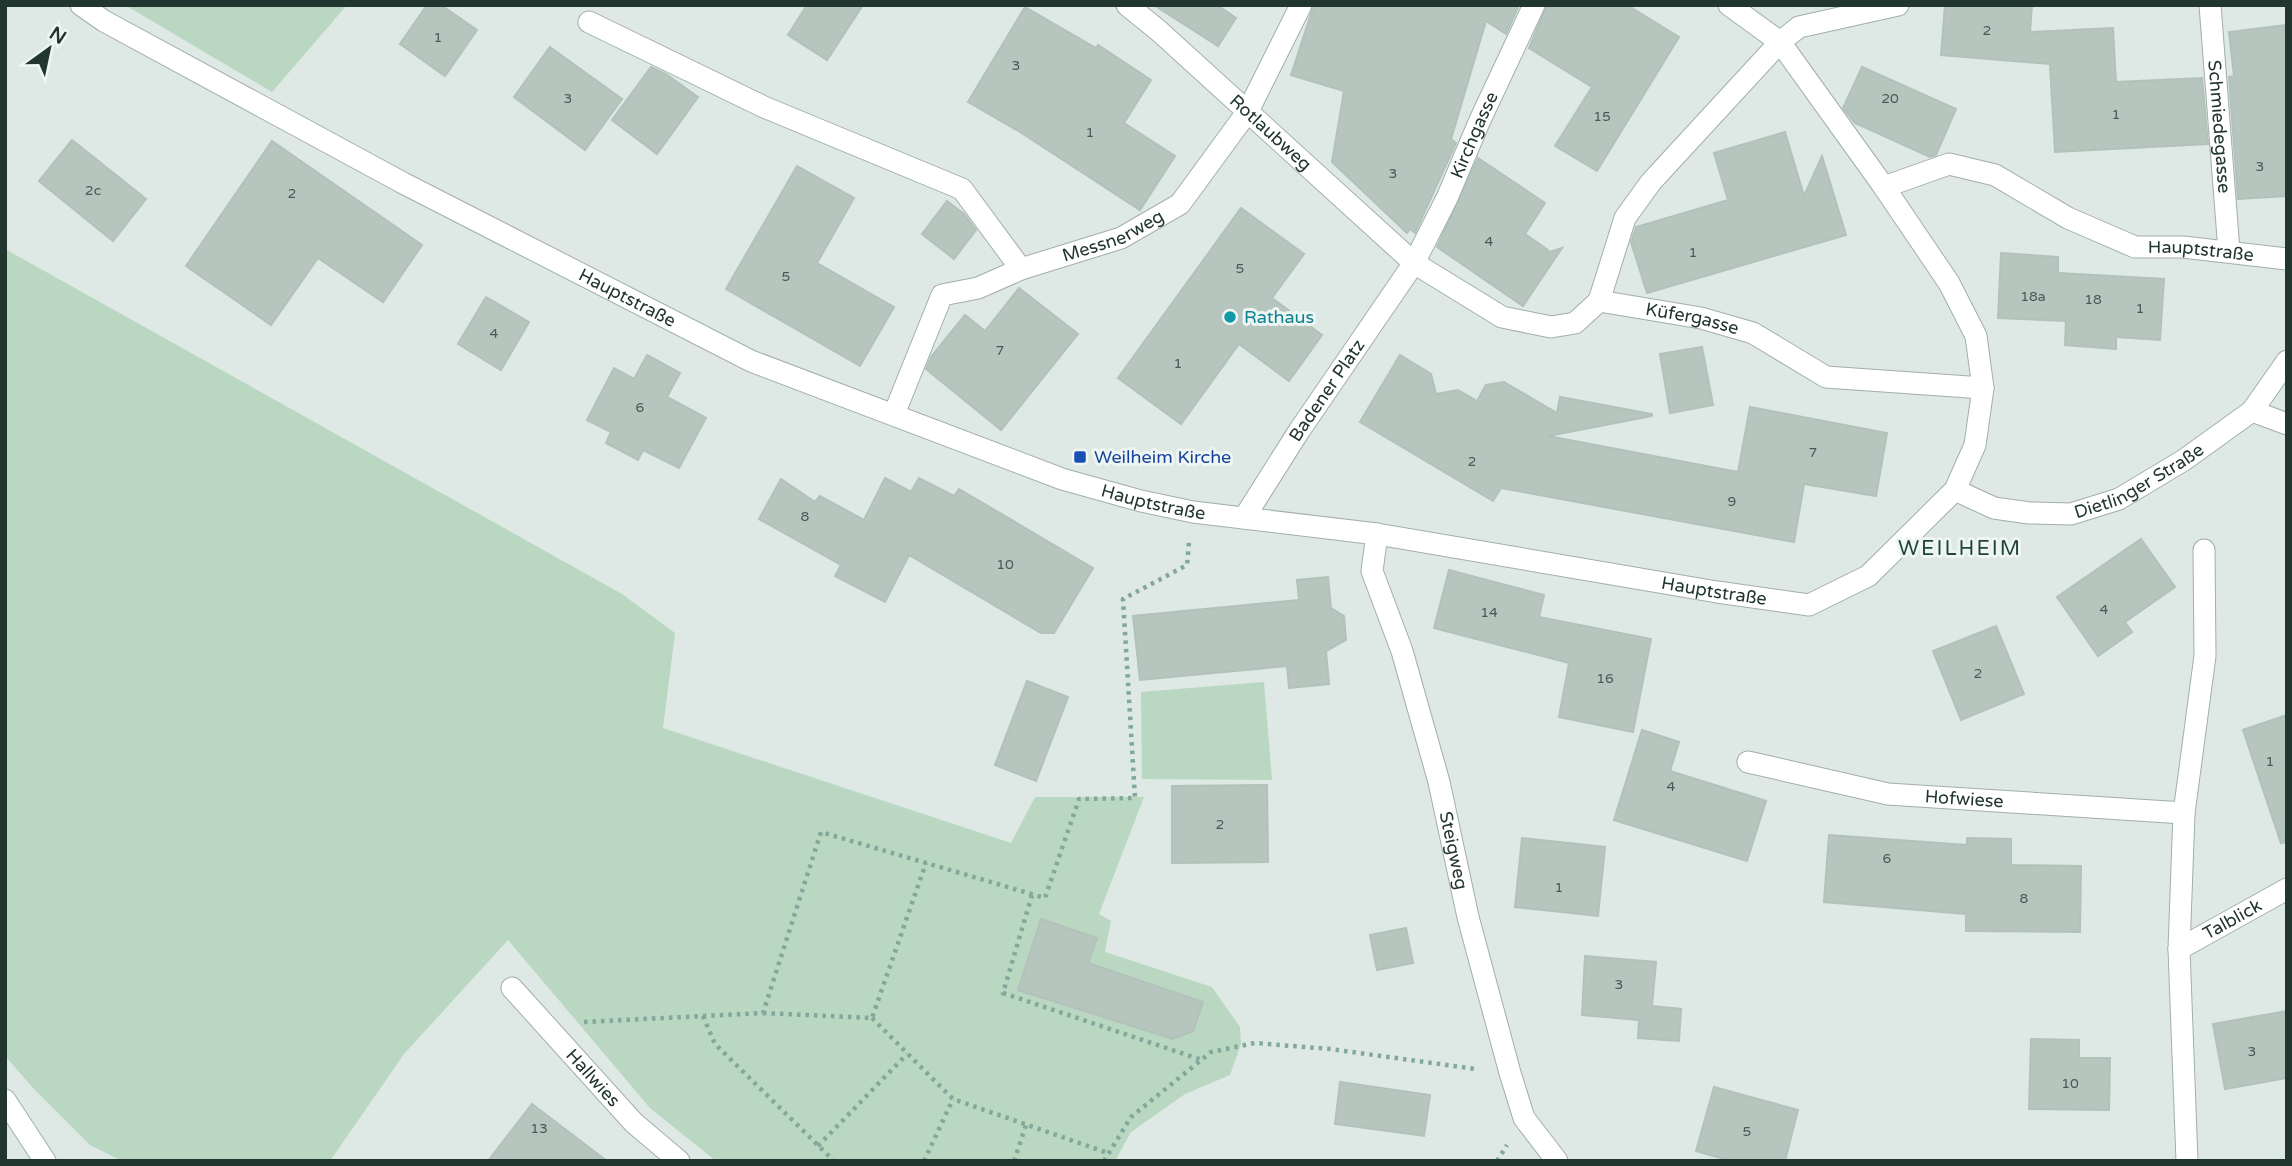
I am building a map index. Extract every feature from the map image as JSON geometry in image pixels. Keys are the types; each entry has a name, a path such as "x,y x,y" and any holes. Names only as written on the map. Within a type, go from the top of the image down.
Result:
{"street":[{"name":"Hauptstraße","path":"81,5 104,21 402,183 751,360 1062,479 1192,512 1377,534 1809,605 1868,576 1955,490 1975,445 1983,388 1976,336 1949,284 1884,187 1780,42 1729,5"},
{"name":"Rotlaubweg","path":"1127,5 1160,31 1414,264"},
{"name":"Messnerweg","path":"894,414 942,295 978,288 1021,269 1121,239 1180,204 1248,111 1301,5"},
{"name":"Kirchgasse","path":"1414,264 1447,198 1534,5"},
{"path":"1414,264 1502,317 1551,327 1575,323 1598,301 1625,218 1631,209 1651,182 1780,42 1799,27 1898,5"},
{"name":"Schmiedegasse","path":"2210,5 2229,251"},
{"path":"589,22 764,107 962,189 1021,269"},
{"name":"Hauptstraße","path":"1884,187 1948,164 1996,175 2068,218 2135,247 2183,247 2287,259"},
{"name":"Badener Platz","path":"1244,518 1299,431 1414,264"},
{"name":"Küfergasse","path":"1598,301 1701,318 1753,333 1826,377 1983,388"},
{"name":"Dietlinger Straße","path":"1955,490 1994,508 2029,513 2071,514 2119,499 2185,460 2252,411 2287,360"},
{"path":"2252,411 2287,424"},
{"name":"Steigweg","path":"1377,534 1372,571 1402,651 1439,782 1468,917 1510,1073 1524,1118 1557,1161"},
{"path":"2186,1161 2179,949 2184,813 2205,656 2204,550"},
{"name":"Hofwiese","path":"1748,762 1888,794 2184,813"},
{"name":"Talblick","path":"2179,949 2287,889"},
{"name":"Hallwies","path":"512,988 634,1123 679,1161"},
{"path":"5,1100 45,1161"}],"path":[{"path":"763,1013 821,832 1045,898 1079,799 1135,798 1123,599 1187,565 1192,512"},
{"path":"872,1018 926,863"},
{"path":"1032,895 1003,993 1202,1060"},
{"path":"544,1024 763,1013 872,1018 953,1099 1108,1153"},
{"path":"703,1016 715,1044 834,1161"},
{"path":"1104,1161 1131,1118 1211,1052 1255,1043 1330,1049 1510,1073"},
{"path":"818,1146 907,1054"},
{"path":"924,1161 953,1099"},
{"path":"1014,1161 1026,1125"}],"green space":[{"path":"125,5 347,5 272,92"},
{"path":"5,249 622,594 675,633 663,728 1011,843 1035,797 1144,797 1099,914 1111,921 1105,952 1212,987 1240,1027 1241,1044 1230,1075 1185,1094 1131,1132 1115,1161 716,1161 650,1108 508,940 404,1054 330,1161 122,1161 90,1145 5,1056"},
{"path":"1264,682 1272,780 1142,779 1141,692"}],"building":[{"path":"427,5 441,5 477,30 445,76 400,44"},
{"path":"807,5 863,5 827,60 788,35"},
{"path":"1154,5 1217,5 1236,18 1218,46"},
{"path":"1314,5 1519,5 1506,34 1486,21 1451,139 1456,143 1415,233 1410,229 1407,233 1332,162 1344,91 1291,75"},
{"path":"1547,5 1627,5 1679,37 1597,171 1555,146 1592,87 1529,48"},
{"path":"1945,5 2032,5 2030,32 2113,28 2116,82 2202,78 2208,144 2055,152 2050,64 1941,55"},
{"path":"1025,7 1096,48 1098,45 1151,80 1124,123 1175,156 1140,210 1020,132 968,102"},
{"path":"2287,25 2287,196 2238,199 2229,77 2234,76 2229,32"},
{"path":"550,47 622,99 585,150 514,97"},
{"path":"651,67 666,74 698,97 657,154 612,120"},
{"path":"1862,67 1956,109 1936,155 1930,157 1855,123 1843,108"},
{"path":"1785,132 1804,196 1822,156 1846,235 1647,293 1631,242 1636,227 1728,200 1714,153"},
{"path":"72,140 146,199 113,241 39,181"},
{"path":"272,141 422,245 383,302 318,258 271,325 186,266"},
{"path":"1478,158 1545,203 1525,234 1548,250 1546,253 1562,248 1523,306 1437,247"},
{"path":"797,166 854,198 817,263 894,307 860,366 726,289"},
{"path":"947,201 964,214 976,230 954,259 922,234"},
{"name":"Rathaus","path":"1241,208 1304,254 1272,298 1322,335 1289,381 1239,344 1181,424 1118,378"},
{"path":"2001,253 2058,257 2058,273 2164,279 2160,340 2116,337 2116,349 2065,345 2066,321 1998,318"},
{"path":"1019,288 1078,334 1001,430 926,369 931,357 965,315 985,331"},
{"path":"486,297 529,322 501,370 458,344"},
{"path":"1702,347 1713,405 1670,413 1660,354"},
{"path":"647,355 680,373 667,397 706,418 679,468 643,450 638,460 606,443 611,432 587,420 614,368 634,379"},
{"path":"1400,355 1431,374 1436,394 1458,390 1477,401 1486,385 1504,382 1557,413 1560,397 1652,414 1548,436 1738,472 1750,407 1887,433 1876,496 1804,484 1794,542 1501,488 1493,501 1360,422"},
{"path":"885,478 911,492 919,478 954,496 959,489 1093,568 1054,633 1041,633 909,555 885,602 835,576 841,565 759,519 781,479 815,502 820,496 864,520"},
{"path":"2141,539 2175,587 2125,622 2132,632 2098,656 2057,597"},
{"path":"1449,570 1544,595 1539,617 1651,639 1633,732 1559,717 1569,663 1434,628"},
{"path":"1328,577 1331,608 1344,616 1346,640 1326,651 1329,684 1289,688 1287,666 1140,680 1133,616 1299,600 1297,580"},
{"path":"1996,626 2024,694 1961,720 1933,651"},
{"path":"1027,681 1068,697 1036,781 995,765"},
{"path":"2287,715 2287,842 2281,843 2243,730"},
{"path":"1642,730 1679,742 1670,771 1766,801 1747,861 1614,820"},
{"path":"1267,785 1268,862 1172,863 1172,786"},
{"path":"1829,835 1967,845 1967,838 2011,839 2011,865 2081,866 2080,932 1966,931 1966,914 1824,902"},
{"path":"1522,838 1605,847 1598,916 1515,907"},
{"path":"1041,919 1097,938 1088,963 1203,1002 1193,1031 1173,1039 1018,990"},
{"path":"1406,928 1413,963 1377,970 1370,935"},
{"path":"1585,956 1656,962 1652,1006 1681,1009 1679,1041 1638,1038 1639,1020 1582,1015"},
{"path":"2287,1011 2287,1078 2225,1089 2213,1024"},
{"path":"2031,1039 2079,1040 2079,1058 2110,1058 2109,1110 2029,1109"},
{"path":"1340,1082 1430,1095 1424,1136 1335,1124"},
{"path":"1714,1087 1798,1110 1785,1161 1731,1161 1696,1151"},
{"path":"532,1104 607,1161 488,1161"}],"place":[{"name":"Rathaus","path":"1230,317"},
{"name":"Weilheim Kirche","path":"1080,457"}],"district":[{"name":"WEILHEIM","path":"1960,548"}]}
